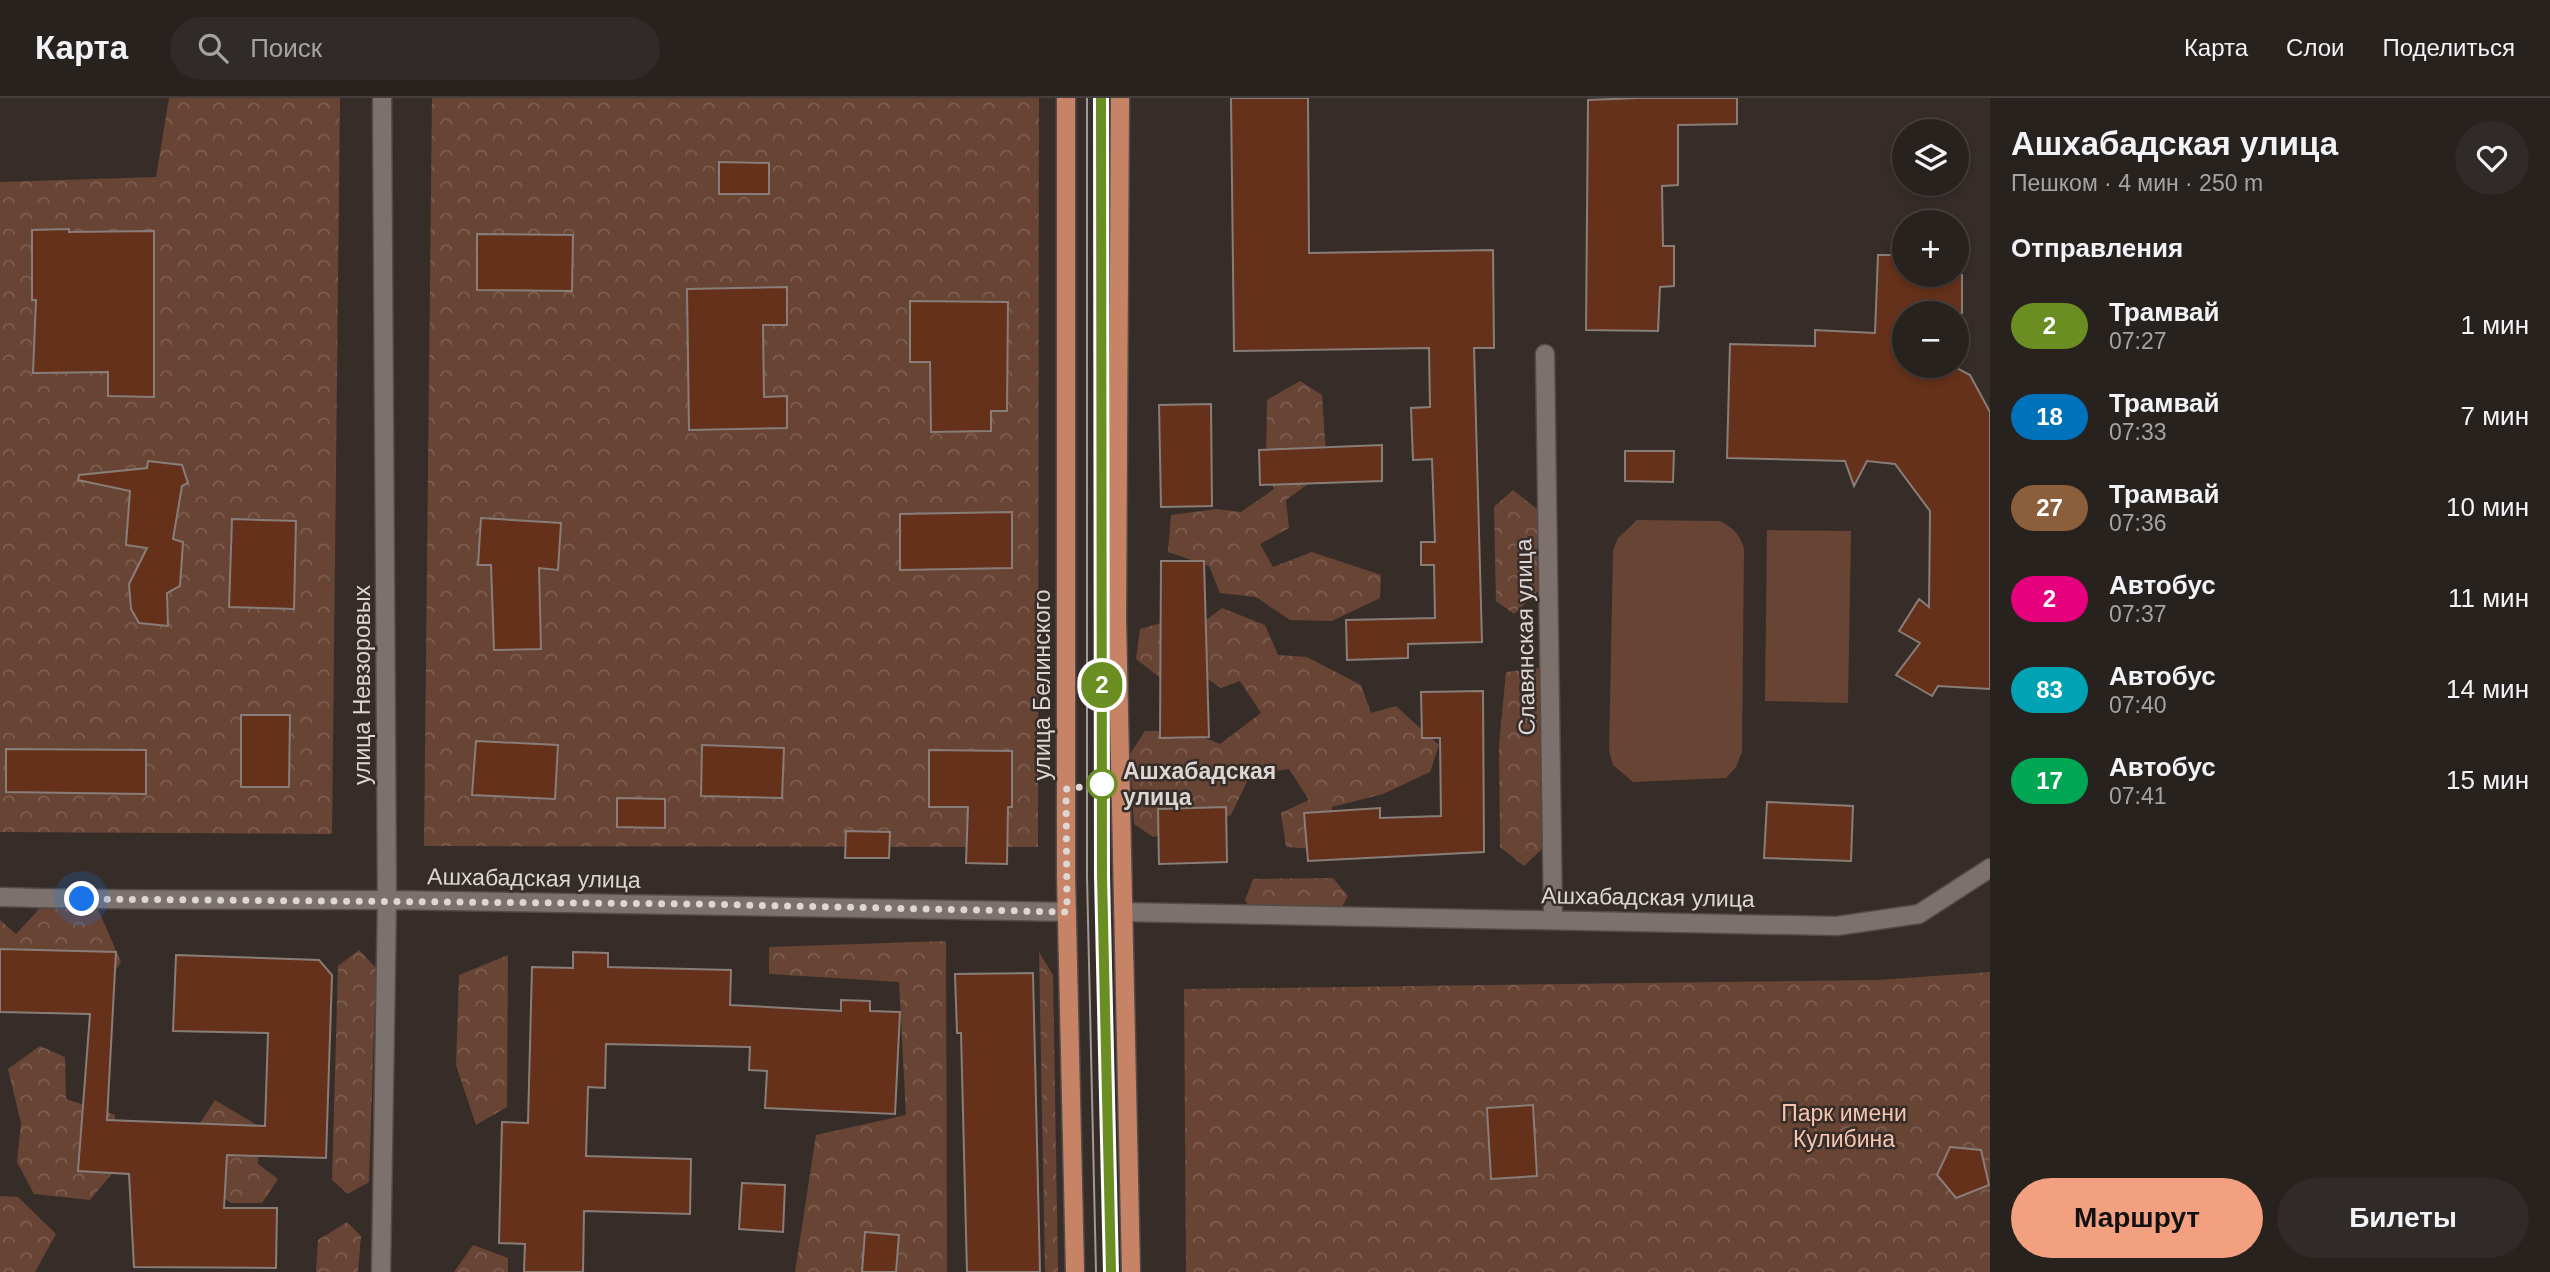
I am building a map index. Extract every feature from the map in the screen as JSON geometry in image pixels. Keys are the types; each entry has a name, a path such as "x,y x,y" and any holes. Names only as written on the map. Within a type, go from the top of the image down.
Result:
{"main road":[{"name":"улица Белинского","path":"1066,98 1067,912 1075,1272"},
{"path":"1120,98 1117,620 1131,1272"}],"street":[{"name":"улица Невзоровых","path":"380,1272 387,900 382,98"},
{"name":"Славянская улица","path":"1545,354 1553,920"},
{"name":"Ашхабадская улица","path":"1123,912 1837,926 1919,914 1990,869"},
{"name":"Ашхабадская улица","path":"0,897 137,901 387,900 750,905 1067,912"}],"green space":[{"path":"169,98 340,98 332,834 0,832 0,182 156,177"},
{"path":"432,98 1039,98 1038,847 424,846"},
{"path":"1300,381 1322,395 1327,470 1286,500 1289,528 1260,544 1273,567 1312,552 1381,575 1380,598 1332,621 1290,620 1256,597 1220,593 1209,566 1168,552 1171,515 1216,509 1241,512 1274,489 1266,464 1267,400"},
{"path":"1513,490 1537,509 1538,591 1514,614 1496,601 1494,507"},
{"path":"1637,520 1720,521 1735,532 1744,549 1742,752 1736,767 1726,778 1633,782 1613,765 1609,751 1613,551 1618,538"},
{"path":"1767,530 1851,531 1848,703 1765,701"},
{"path":"1222,608 1265,625 1278,655 1307,657 1361,685 1371,713 1396,706 1439,745 1430,772 1383,794 1332,807 1330,827 1314,849 1286,847 1281,813 1309,800 1289,769 1250,775 1231,815 1153,837 1134,824 1130,754 1145,731 1189,731 1220,744 1261,713 1240,681 1221,688 1197,672 1171,686 1136,659 1140,629 1168,621 1194,629"},
{"path":"1540,668 1544,735 1545,846 1524,866 1500,847 1499,745 1506,672"},
{"path":"1333,878 1348,896 1333,923 1260,925 1245,900 1253,879"},
{"path":"40,908 98,909 121,962 101,991 0,968 0,920 16,934"},
{"path":"946,941 947,1272 795,1272 816,1135 906,1115 899,982 769,974 769,947"},
{"path":"359,950 376,968 369,1182 348,1194 332,1180 338,966"},
{"path":"1039,952 1053,975 1058,1272 1045,1272"},
{"path":"508,955 507,1107 476,1125 456,1065 459,975"},
{"name":"Парк имени Кулибина","path":"1990,972 1990,1272 1186,1272 1184,989 1878,980"},
{"path":"40,1046 65,1057 66,1099 115,1115 114,1171 90,1200 34,1194 17,1162 21,1123 8,1069"},
{"path":"215,1100 260,1127 258,1164 278,1179 262,1203 231,1203 209,1187 195,1131"},
{"path":"0,1196 18,1197 56,1234 35,1272 0,1272"},
{"path":"347,1222 361,1236 358,1272 316,1272 318,1240"},
{"path":"473,1245 508,1258 508,1272 454,1272"}],"building":[{"path":"1231,98 1308,98 1309,253 1493,250 1494,348 1474,348 1482,642 1408,644 1408,658 1347,660 1346,620 1435,618 1434,565 1421,565 1421,542 1435,542 1432,459 1413,460 1411,408 1430,407 1429,348 1234,351"},
{"path":"1737,98 1737,124 1678,125 1678,185 1662,186 1663,246 1674,246 1674,286 1660,287 1658,331 1586,330 1588,100"},
{"path":"719,162 769,163 769,194 719,194"},
{"path":"69,229 69,232 154,231 154,397 108,396 108,372 33,373 36,300 32,300 32,230"},
{"path":"477,234 573,235 572,291 477,290"},
{"path":"1878,255 1892,255 1892,287 1962,287 1962,301 1892,301 1892,378 1969,378 1969,374 1990,412 1990,689 1938,686 1932,696 1896,675 1920,643 1899,631 1919,599 1929,607 1930,511 1895,464 1867,461 1854,486 1845,461 1727,458 1730,344 1815,346 1815,330 1875,333"},
{"path":"787,287 787,325 763,325 764,397 787,396 787,428 689,430 687,289"},
{"path":"910,301 1008,302 1007,411 991,411 991,431 931,432 930,362 910,362"},
{"path":"1211,404 1212,506 1161,507 1159,405"},
{"path":"1382,445 1382,481 1260,485 1259,450"},
{"path":"1625,451 1674,451 1673,482 1625,481"},
{"path":"148,461 182,465 188,483 182,486 173,539 183,542 180,586 167,593 168,626 139,623 131,609 129,584 147,548 126,545 130,491 78,480 79,475 147,468"},
{"path":"1012,512 1012,568 900,570 900,514"},
{"path":"481,518 561,523 558,570 539,568 541,649 494,650 491,565 478,565"},
{"path":"232,519 296,521 294,609 229,607"},
{"path":"1161,561 1204,561 1209,737 1160,738"},
{"path":"1483,691 1484,852 1308,861 1304,813 1380,808 1380,818 1441,816 1440,738 1422,738 1421,692"},
{"path":"241,715 290,715 289,787 241,787"},
{"path":"476,741 558,745 555,799 472,795"},
{"path":"702,745 784,748 782,798 701,796"},
{"path":"6,749 146,750 146,794 6,792"},
{"path":"929,750 1012,751 1012,807 1008,807 1007,864 966,863 968,807 929,807"},
{"path":"617,798 665,799 665,828 617,827"},
{"path":"1767,802 1853,806 1851,861 1764,858"},
{"path":"1226,807 1227,862 1159,864 1158,809"},
{"path":"846,831 890,832 889,858 845,858"},
{"path":"0,949 116,952 107,1120 265,1126 268,1033 173,1031 176,955 319,960 332,975 326,1158 227,1155 224,1208 277,1208 276,1268 134,1267 129,1174 78,1171 90,1014 0,1012"},
{"path":"573,952 608,953 608,967 731,970 730,1005 841,1011 841,1000 870,1001 870,1011 900,1012 895,1114 765,1108 767,1071 749,1070 750,1047 606,1044 605,1088 588,1087 586,1156 691,1159 690,1214 584,1211 583,1272 524,1272 525,1244 499,1243 502,1122 528,1123 532,967 573,968"},
{"path":"1033,973 1040,1272 967,1272 961,1033 957,1033 955,974"},
{"path":"1533,1105 1537,1176 1491,1179 1487,1108"},
{"path":"1950,1147 1981,1150 1989,1185 1956,1198 1937,1175"},
{"path":"742,1183 785,1185 783,1232 739,1229"},
{"path":"865,1232 899,1235 896,1272 862,1272"}],"tram line":[{"path":"1087,98 1087,876 1096,1272"},
{"path":"1101,98 1102,876 1111,1272"},
{"name":"2","path":"1101,98 1102,876 1111,1272"}],"place":[{"name":"Ашхабадская улица","path":"1102,784"}],"route":[{"path":"82,899 697,904 1067,912 1066,789 1102,784"}]}
